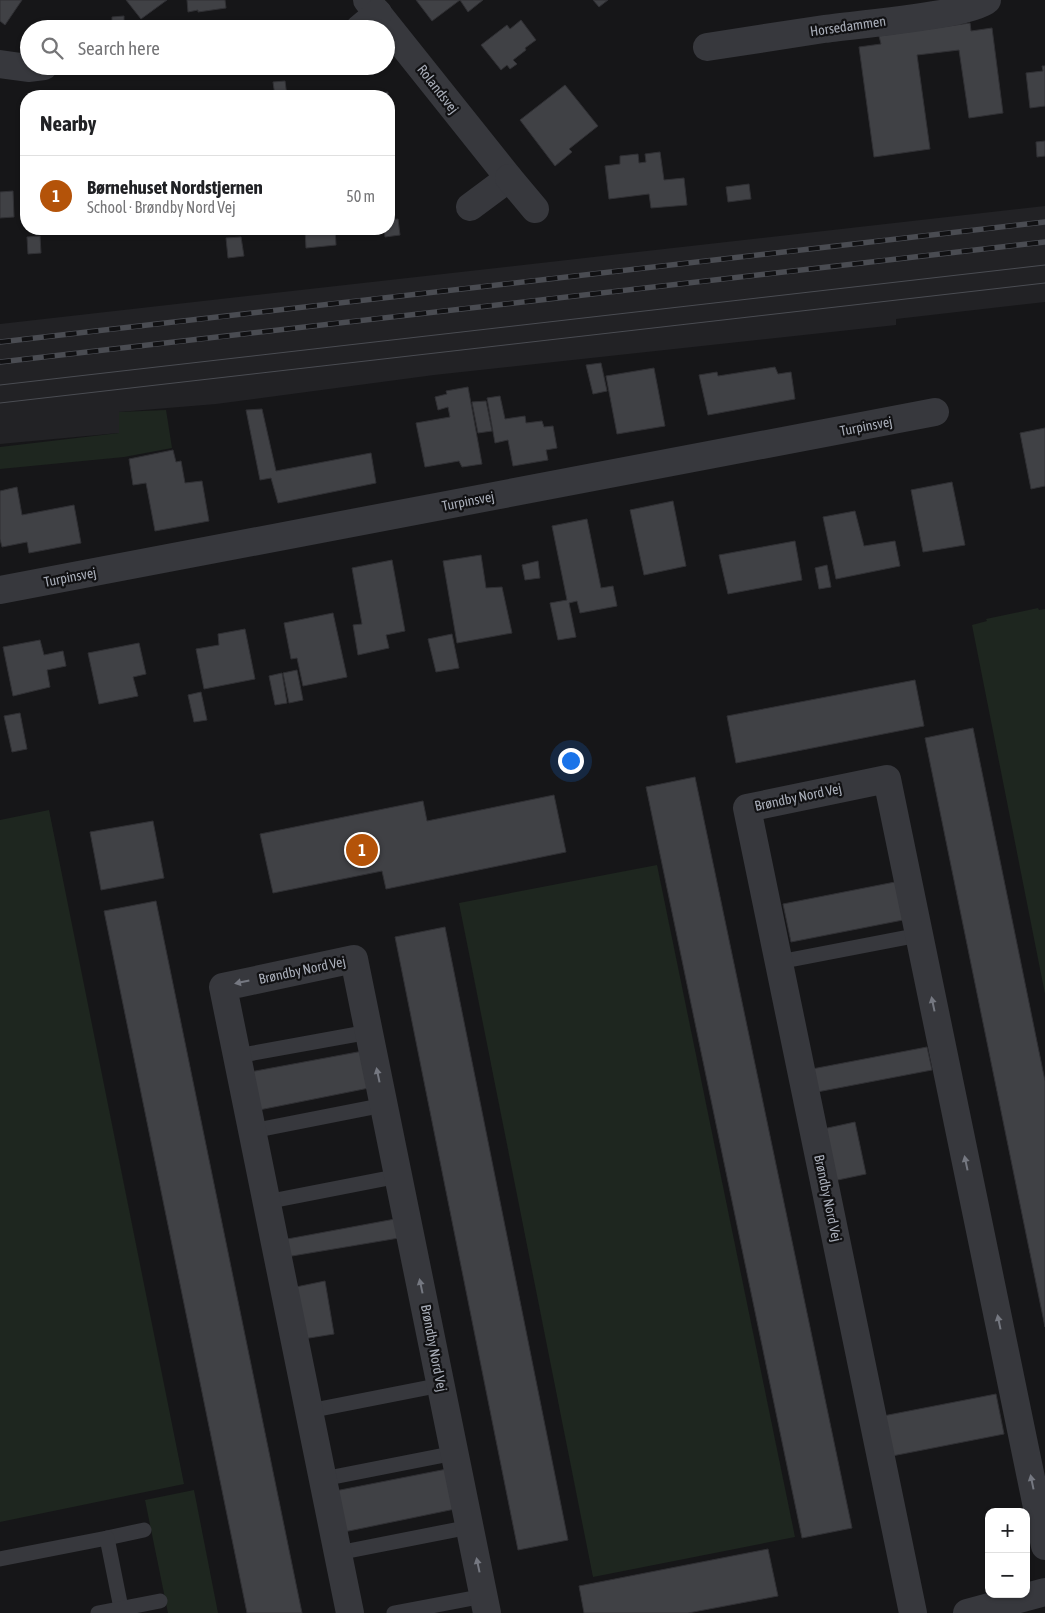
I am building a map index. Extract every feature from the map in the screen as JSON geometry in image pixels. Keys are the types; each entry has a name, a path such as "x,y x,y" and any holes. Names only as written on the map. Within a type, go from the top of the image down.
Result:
{"street":[{"name":"Horsedammen","path":"707,47 958,11 984,3 987,0"},
{"name":"Rolandsvej","path":"395,45 535,209"},
{"path":"0,64 20,67"},
{"path":"470,207 509,178"},
{"name":"Turpinsvej","path":"0,590 935,412"},
{"name":"Brøndby Nord Vej","path":"913,1613 747,808 887,779 1045,1546"},
{"name":"Brøndby Nord Vej","path":"350,1613 222,986 354,960 486,1604"},
{"path":"967,1613 1045,1592"}],"lane":[{"path":"779,962 919,935"},
{"path":"237,1056 369,1032"},
{"path":"252,1131 384,1106"},
{"path":"266,1202 399,1176"},
{"path":"309,1411 441,1385"},
{"path":"323,1479 455,1453"},
{"path":"338,1553 470,1527"},
{"path":"0,1560 144,1530"},
{"path":"106,1538 121,1611"},
{"path":"98,1613 121,1611 160,1600"},
{"path":"394,1613 486,1604"}],"shaded area":[{"path":"1045,206 1045,302 896,319 896,325 434,375 216,404 119,412 119,433 0,444 0,324"},
{"path":"166,410 172,448 124,457 0,469 0,447 119,433 119,412"},
{"path":"1038,608 1039,610 1045,609 1045,994 972,625 987,621 986,619"},
{"path":"49,810 184,1484 0,1522 0,820"},
{"path":"657,865 795,1537 593,1577 459,903"},
{"path":"194,1490 218,1613 168,1613 145,1500"}],"building":[{"path":"0,0 22,0 5,25 0,21"},
{"path":"126,0 167,0 141,19"},
{"path":"187,0 225,0 226,8 188,12"},
{"path":"416,0 460,0 432,21"},
{"path":"460,0 483,0 468,12"},
{"path":"593,0 608,0 599,7"},
{"path":"124,16 124,20 112,20 112,17"},
{"path":"521,20 536,40 513,60 517,64 510,69 507,65 501,70 481,45 507,25 510,29"},
{"path":"970,23 971,31 992,28 1003,113 969,118 959,50 917,55 930,149 874,157 859,47 881,44 879,36"},
{"path":"1042,66 1045,66 1045,106 1030,108 1026,73 1043,71"},
{"path":"285,81 286,90 274,90 273,82"},
{"path":"565,85 598,126 569,149 572,152 555,166 520,120"},
{"path":"1045,141 1045,156 1037,157 1036,142"},
{"path":"660,152 664,180 684,178 687,205 651,208 649,194 609,199 605,166 620,164 620,156 638,154 639,163 646,162 645,154"},
{"path":"749,184 751,199 728,202 726,187"},
{"path":"13,191 14,217 0,218 0,192"},
{"path":"395,219 398,219 400,235 385,237 385,235 395,235"},
{"path":"305,235 335,235 336,245 306,248"},
{"path":"40,236 41,253 28,254 27,237"},
{"path":"241,237 244,256 228,258 226,238"},
{"path":"601,363 607,391 593,394 586,365"},
{"path":"775,367 778,374 791,372 795,399 708,415 699,375 717,372 718,376"},
{"path":"654,368 665,426 617,434 606,376"},
{"path":"468,387 482,464 462,467 459,461 425,467 416,423 450,417 448,407 438,410 435,397 447,394 446,391"},
{"path":"500,396 505,419 525,416 526,423 542,421 544,427 553,426 557,448 546,450 548,460 513,466 508,440 495,443 487,398"},
{"path":"486,401 492,431 478,433 472,402"},
{"path":"262,409 276,471 371,453 376,483 278,503 271,478 260,480 246,410"},
{"path":"1045,428 1045,486 1031,489 1020,433"},
{"path":"173,450 176,462 181,461 185,483 202,481 209,521 155,531 146,483 133,485 129,459"},
{"path":"952,482 965,545 923,552 911,490"},
{"path":"17,487 22,515 74,505 81,543 29,553 27,542 2,547 0,539 0,491"},
{"path":"673,501 686,566 644,575 630,510"},
{"path":"855,511 864,546 895,541 900,566 836,579 823,517"},
{"path":"587,519 601,588 613,586 617,606 580,613 577,601 569,603 576,637 558,640 550,603 567,600 552,526"},
{"path":"795,541 802,580 728,594 719,555"},
{"path":"481,555 486,588 502,587 512,633 457,643 443,561"},
{"path":"392,560 405,631 386,635 389,648 358,655 353,625 362,624 352,568"},
{"path":"538,561 540,578 525,580 522,565"},
{"path":"827,565 831,587 819,589 815,568"},
{"path":"333,613 347,677 303,686 297,658 291,659 284,623"},
{"path":"245,629 255,679 204,689 196,649 219,645 218,634"},
{"path":"452,634 459,668 436,672 428,639"},
{"path":"40,640 44,655 63,651 66,666 47,670 50,687 13,696 3,647"},
{"path":"139,643 146,674 133,677 138,696 99,704 88,653"},
{"path":"297,670 303,700 289,703 283,673"},
{"path":"282,673 287,703 275,705 269,676"},
{"path":"915,680 924,726 736,763 727,716"},
{"path":"201,692 207,720 194,722 188,695"},
{"path":"20,713 27,749 12,752 4,716"},
{"path":"973,728 1045,1081 1045,1327 925,738"},
{"path":"695,777 852,1528 802,1538 646,787"},
{"path":"554,795 566,852 386,889 382,871 273,893 260,834 423,801 427,821"},
{"path":"153,821 164,878 101,890 90,832"},
{"path":"895,882 903,920 791,942 783,904"},
{"path":"156,901 302,1613 247,1613 104,911"},
{"path":"445,927 568,1540 518,1550 395,937"},
{"path":"927,1047 932,1070 817,1092 812,1069"},
{"path":"363,1051 369,1088 259,1110 250,1072"},
{"path":"855,1122 866,1174 833,1181 823,1129"},
{"path":"395,1219 399,1238 286,1257 282,1240"},
{"path":"325,1281 334,1334 303,1339 291,1288"},
{"path":"996,1394 1004,1434 892,1456 883,1416"},
{"path":"447,1469 455,1509 339,1533 330,1492"},
{"path":"768,1549 778,1596 688,1613 584,1613 579,1586"}],"tram line":[{"path":"0,385 1045,265"},
{"path":"0,403 1045,283"}],"railway":[{"path":"0,342 1045,222"},
{"path":"0,362 1045,242"}],"place":[{"name":"Børnehuset Nordstjernen","path":"362,850"}]}
